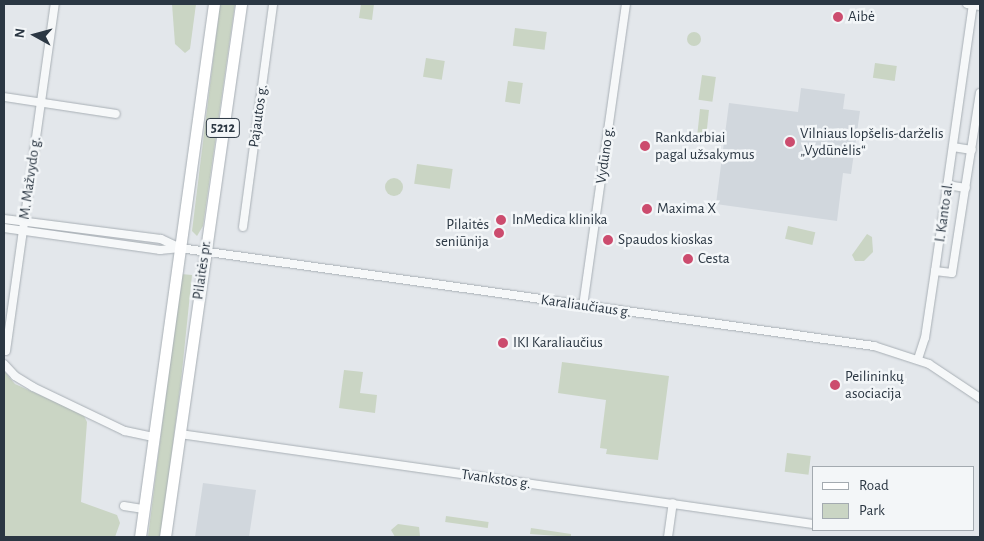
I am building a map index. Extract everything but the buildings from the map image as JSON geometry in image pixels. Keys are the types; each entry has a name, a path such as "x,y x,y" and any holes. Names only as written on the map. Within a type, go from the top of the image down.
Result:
{"main road":[{"name":"Pilaitės pr.","path":"140,537 214,4"},
{"name":"Pilaitės pr.","path":"165,537 241,4"}],"street":[{"name":"M. Mažvydo g.","path":"6,352 54,4"},
{"name":"Pajautos g.","path":"243,227 273,4"},
{"name":"Vydūno g.","path":"583,306 626,4"},
{"name":"I. Kanto al.","path":"918,359 925,338 973,5"},
{"name":"I. Kanto al.","path":"935,271 952,273 980,94"},
{"path":"4,97 116,114"},
{"path":"953,147 972,150"},
{"path":"947,185 966,188"},
{"name":"Karaliaučiaus g.","path":"4,220 23,228"},
{"name":"Karaliaučiaus g.","path":"4,228 23,228 160,250 180,248 874,346 918,359 980,398"},
{"path":"4,364 16,376 33,387 125,431 154,437"},
{"name":"Tvankstos g.","path":"180,434 812,524"},
{"path":"668,537 673,504"},
{"path":"124,506 144,509"}],"shaded area":[{"name":"Vilniaus lopšelis-darželis „Vydūnėlis“","path":"801,88 845,94 843,109 860,111 851,174 843,173 837,221 716,204 729,103 798,112"},
{"path":"203,483 256,490 249,537 195,537"}],"green space":[{"path":"172,4 196,4 190,49 185,53 175,44"},
{"path":"220,4 235,4 203,226 197,236 192,231"},
{"path":"361,4 374,4 372,20 359,18"},
{"path":"515,28 547,32 545,50 513,46"},
{"path":"691,32 697,32 701,39 697,46 691,46 687,42 687,36"},
{"path":"426,58 445,61 442,80 423,77"},
{"path":"875,63 897,66 895,81 873,78"},
{"path":"702,75 716,77 712,102 699,100"},
{"path":"508,81 523,83 520,104 505,102"},
{"path":"700,109 709,110 706,139 697,138"},
{"path":"417,164 453,169 450,189 414,184"},
{"path":"394,178 400,181 403,187 400,193 394,196 388,193 385,187 388,181"},
{"path":"788,226 815,232 812,245 785,239"},
{"path":"867,234 872,237 873,252 864,261 855,261 852,255"},
{"path":"181,274 192,275 181,381 161,537 148,537"},
{"path":"562,362 669,376 658,460 606,454 607,449 600,448 606,400 558,393"},
{"path":"344,370 363,372 360,393 377,395 375,413 339,408"},
{"path":"4,371 15,384 83,414 87,422 81,502 117,515 120,523 115,537 4,537"},
{"path":"787,453 811,456 809,475 785,472"},
{"path":"446,516 489,522 488,528 445,522"},
{"path":"398,524 419,527 420,536 395,537 391,530"},
{"path":"531,528 571,534 571,537 530,534"}],"place":[{"name":"Aibė","path":"838,17"},
{"name":"Vilniaus lopšelis-darželis „Vydūnėlis“","path":"790,142"},
{"name":"Rankdarbiai pagal užsakymus","path":"645,146"},
{"name":"Maxima X","path":"647,209"},
{"name":"InMedica klinika","path":"501,220"},
{"name":"Pilaitės seniūnija","path":"499,233"},
{"name":"Spaudos kioskas","path":"608,240"},
{"name":"Cesta","path":"688,259"},
{"name":"IKI Karaliaučius","path":"503,343"},
{"name":"Peilininkų asociacija","path":"835,385"}]}
